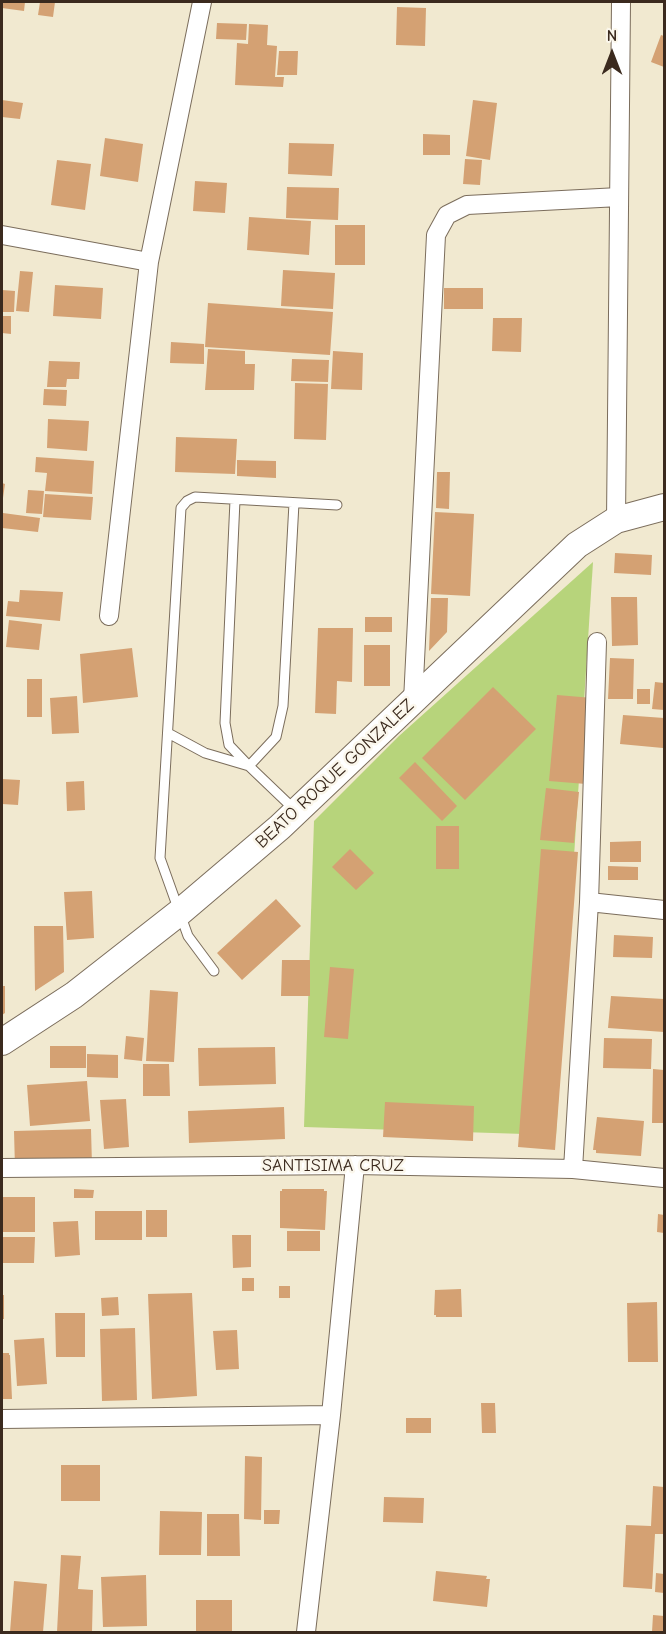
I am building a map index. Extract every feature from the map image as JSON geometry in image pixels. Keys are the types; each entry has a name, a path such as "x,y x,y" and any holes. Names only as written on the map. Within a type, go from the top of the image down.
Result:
{"street":[{"path":"109,616 148,262 202,2"},
{"path":"616,520 621,2"},
{"path":"414,701 436,236 447,215 468,205 619,197"},
{"path":"2,235 148,262"},
{"name":"BEATO ROQUE GONZALEZ","path":"2,1042 74,995 180,912 297,812 577,545 616,520 664,507"},
{"path":"573,1169 589,902 597,642"},
{"path":"589,902 664,910"},
{"path":"306,1632 331,1415 355,1165"},
{"name":"SANTISIMA CRUZ","path":"2,1168 355,1165 573,1169 664,1178"},
{"path":"2,1419 331,1415"}],"lane":[{"path":"214,971 188,936 160,858 181,508 195,497 337,505"},
{"path":"235,500 225,723 229,745 297,812"},
{"path":"249,766 276,737 283,706 294,503"},
{"path":"168,733 205,753 249,766"}],"green space":[{"path":"593,562 556,1135 304,1127 314,821 399,736"}],"building":[{"path":"2,2 25,2 24,11 2,8"},
{"path":"40,2 55,2 53,17 38,15"},
{"path":"397,7 426,8 425,46 396,45"},
{"path":"217,23 247,24 246,40 216,39"},
{"path":"249,24 268,25 267,45 277,46 275,77 284,77 283,87 235,85 237,43 248,44"},
{"path":"661,35 664,36 664,67 651,62"},
{"path":"279,51 298,51 297,75 277,75"},
{"path":"2,100 23,103 20,119 2,117"},
{"path":"473,100 497,103 490,160 466,156"},
{"path":"423,134 450,135 450,155 423,155"},
{"path":"105,138 143,144 138,182 100,176"},
{"path":"289,143 334,144 332,176 288,174"},
{"path":"465,159 482,160 480,185 463,184"},
{"path":"57,160 91,164 85,210 51,205"},
{"path":"195,181 227,183 225,213 193,211"},
{"path":"287,187 339,188 338,220 286,218"},
{"path":"249,217 311,221 309,255 247,250"},
{"path":"335,225 365,225 365,265 335,265"},
{"path":"283,270 335,273 333,309 281,306"},
{"path":"20,271 33,272 29,312 16,311"},
{"path":"55,285 103,288 101,319 53,316"},
{"path":"444,288 483,288 483,309 444,309"},
{"path":"2,290 15,291 14,312 2,312"},
{"path":"208,303 333,312 330,355 205,347"},
{"path":"2,316 11,316 11,334 2,333"},
{"path":"493,318 522,318 521,352 492,351"},
{"path":"171,342 204,344 204,364 170,363"},
{"path":"208,349 245,351 245,364 255,364 254,390 205,390"},
{"path":"333,351 363,353 362,390 331,389"},
{"path":"292,359 329,360 328,382 291,381"},
{"path":"49,361 80,362 79,379 67,379 66,387 47,387"},
{"path":"295,383 328,384 326,440 294,439"},
{"path":"44,389 67,390 66,406 43,405"},
{"path":"48,419 89,421 87,451 47,448"},
{"path":"176,437 237,439 235,474 175,472"},
{"path":"36,457 94,461 92,494 45,491 47,473 35,472"},
{"path":"237,460 276,461 276,478 237,476"},
{"path":"437,472 450,472 449,509 436,508"},
{"path":"2,483 5,484 3,498 2,498"},
{"path":"28,490 44,491 42,514 26,513"},
{"path":"45,494 93,497 91,520 43,517"},
{"path":"435,512 474,514 470,596 431,594"},
{"path":"3,513 40,518 38,532 2,528"},
{"path":"615,553 652,555 651,575 614,573"},
{"path":"20,590 63,592 60,621 6,616 8,601 19,602"},
{"path":"611,597 637,597 638,645 612,646"},
{"path":"431,598 448,598 447,632 429,651"},
{"path":"365,617 392,617 392,632 365,632"},
{"path":"9,620 42,624 39,650 6,647"},
{"path":"318,628 353,628 352,682 337,681 336,714 315,713"},
{"path":"364,645 390,645 390,686 364,686"},
{"path":"132,648 138,697 83,703 80,654"},
{"path":"610,658 634,659 633,699 608,699"},
{"path":"27,679 42,679 42,717 27,717"},
{"path":"655,682 664,683 664,710 652,709"},
{"path":"493,687 536,729 465,800 422,758"},
{"path":"637,689 650,689 650,704 637,704"},
{"path":"557,695 593,698 586,784 549,781"},
{"path":"77,696 79,733 52,734 50,698"},
{"path":"623,715 664,718 663,748 620,744"},
{"path":"415,762 457,806 442,821 399,778"},
{"path":"2,779 20,780 18,805 2,804"},
{"path":"84,781 85,810 67,811 66,782"},
{"path":"546,788 579,792 574,843 540,840"},
{"path":"436,826 459,826 459,869 436,869"},
{"path":"641,841 641,862 610,862 610,842"},
{"path":"350,849 374,873 356,890 332,867"},
{"path":"541,849 578,852 555,1150 518,1147"},
{"path":"608,866 638,867 638,880 608,880"},
{"path":"92,891 94,938 67,940 64,892"},
{"path":"276,899 301,926 242,980 217,953"},
{"path":"34,926 63,926 64,972 35,991"},
{"path":"614,935 653,937 652,958 613,957"},
{"path":"282,960 310,960 310,996 281,996"},
{"path":"330,967 354,969 348,1039 324,1037"},
{"path":"2,986 5,986 5,1013 2,1015"},
{"path":"150,990 178,992 174,1062 146,1061"},
{"path":"611,996 664,999 664,1032 608,1028"},
{"path":"126,1036 144,1038 142,1061 124,1059"},
{"path":"604,1038 652,1039 651,1069 603,1068"},
{"path":"50,1046 86,1046 86,1068 50,1068"},
{"path":"275,1047 276,1084 199,1086 198,1048"},
{"path":"87,1054 118,1055 118,1078 87,1077"},
{"path":"143,1064 169,1064 170,1096 143,1096"},
{"path":"653,1069 664,1070 664,1123 652,1123"},
{"path":"87,1081 90,1121 30,1126 27,1085"},
{"path":"126,1099 129,1147 104,1149 100,1100"},
{"path":"385,1102 474,1106 473,1141 383,1137"},
{"path":"284,1107 285,1139 189,1143 188,1111"},
{"path":"597,1117 644,1121 641,1156 596,1153 596,1150 593,1150"},
{"path":"91,1129 92,1165 15,1168 14,1131"},
{"path":"74,1189 94,1190 93,1198 74,1198"},
{"path":"282,1189 324,1189 327,1191 325,1230 280,1228 280,1191"},
{"path":"2,1197 35,1197 35,1232 2,1232"},
{"path":"146,1210 167,1210 167,1237 146,1237"},
{"path":"95,1211 142,1211 142,1240 95,1240"},
{"path":"658,1214 664,1215 664,1233 657,1232"},
{"path":"78,1221 80,1255 55,1257 53,1222"},
{"path":"287,1231 320,1231 320,1251 287,1251"},
{"path":"232,1235 251,1235 251,1267 233,1268"},
{"path":"3,1237 35,1237 34,1263 3,1263"},
{"path":"242,1278 254,1278 254,1291 242,1291"},
{"path":"279,1286 290,1286 290,1298 279,1298"},
{"path":"461,1289 462,1317 436,1317 434,1315 435,1290"},
{"path":"192,1293 197,1396 152,1399 148,1294"},
{"path":"2,1295 4,1295 4,1319 2,1319"},
{"path":"118,1297 119,1315 102,1316 101,1298"},
{"path":"657,1302 658,1362 628,1362 627,1303"},
{"path":"55,1313 85,1313 85,1357 56,1357"},
{"path":"135,1328 137,1400 102,1401 100,1329"},
{"path":"237,1330 239,1369 216,1370 213,1331"},
{"path":"44,1338 47,1384 17,1386 14,1340"},
{"path":"2,1353 10,1355 12,1399 2,1399"},
{"path":"481,1403 495,1403 496,1433 482,1433"},
{"path":"406,1418 431,1418 431,1433 406,1433"},
{"path":"245,1456 262,1457 261,1520 244,1519"},
{"path":"61,1465 100,1465 100,1501 61,1501"},
{"path":"653,1486 664,1487 664,1534 655,1534 652,1589 623,1587 626,1525 651,1526"},
{"path":"384,1497 424,1498 423,1523 383,1522"},
{"path":"264,1510 280,1510 279,1524 264,1524"},
{"path":"160,1511 202,1512 201,1555 159,1555"},
{"path":"207,1514 239,1514 240,1556 207,1556"},
{"path":"61,1555 81,1556 78,1589 93,1590 92,1632 57,1632"},
{"path":"436,1571 487,1576 486,1579 490,1579 487,1607 433,1601"},
{"path":"656,1573 664,1574 664,1593 655,1592"},
{"path":"146,1575 147,1626 103,1627 101,1577"},
{"path":"14,1581 47,1584 43,1632 10,1632"},
{"path":"196,1600 232,1600 232,1632 196,1632"},
{"path":"653,1615 664,1616 664,1632 652,1632"}]}
